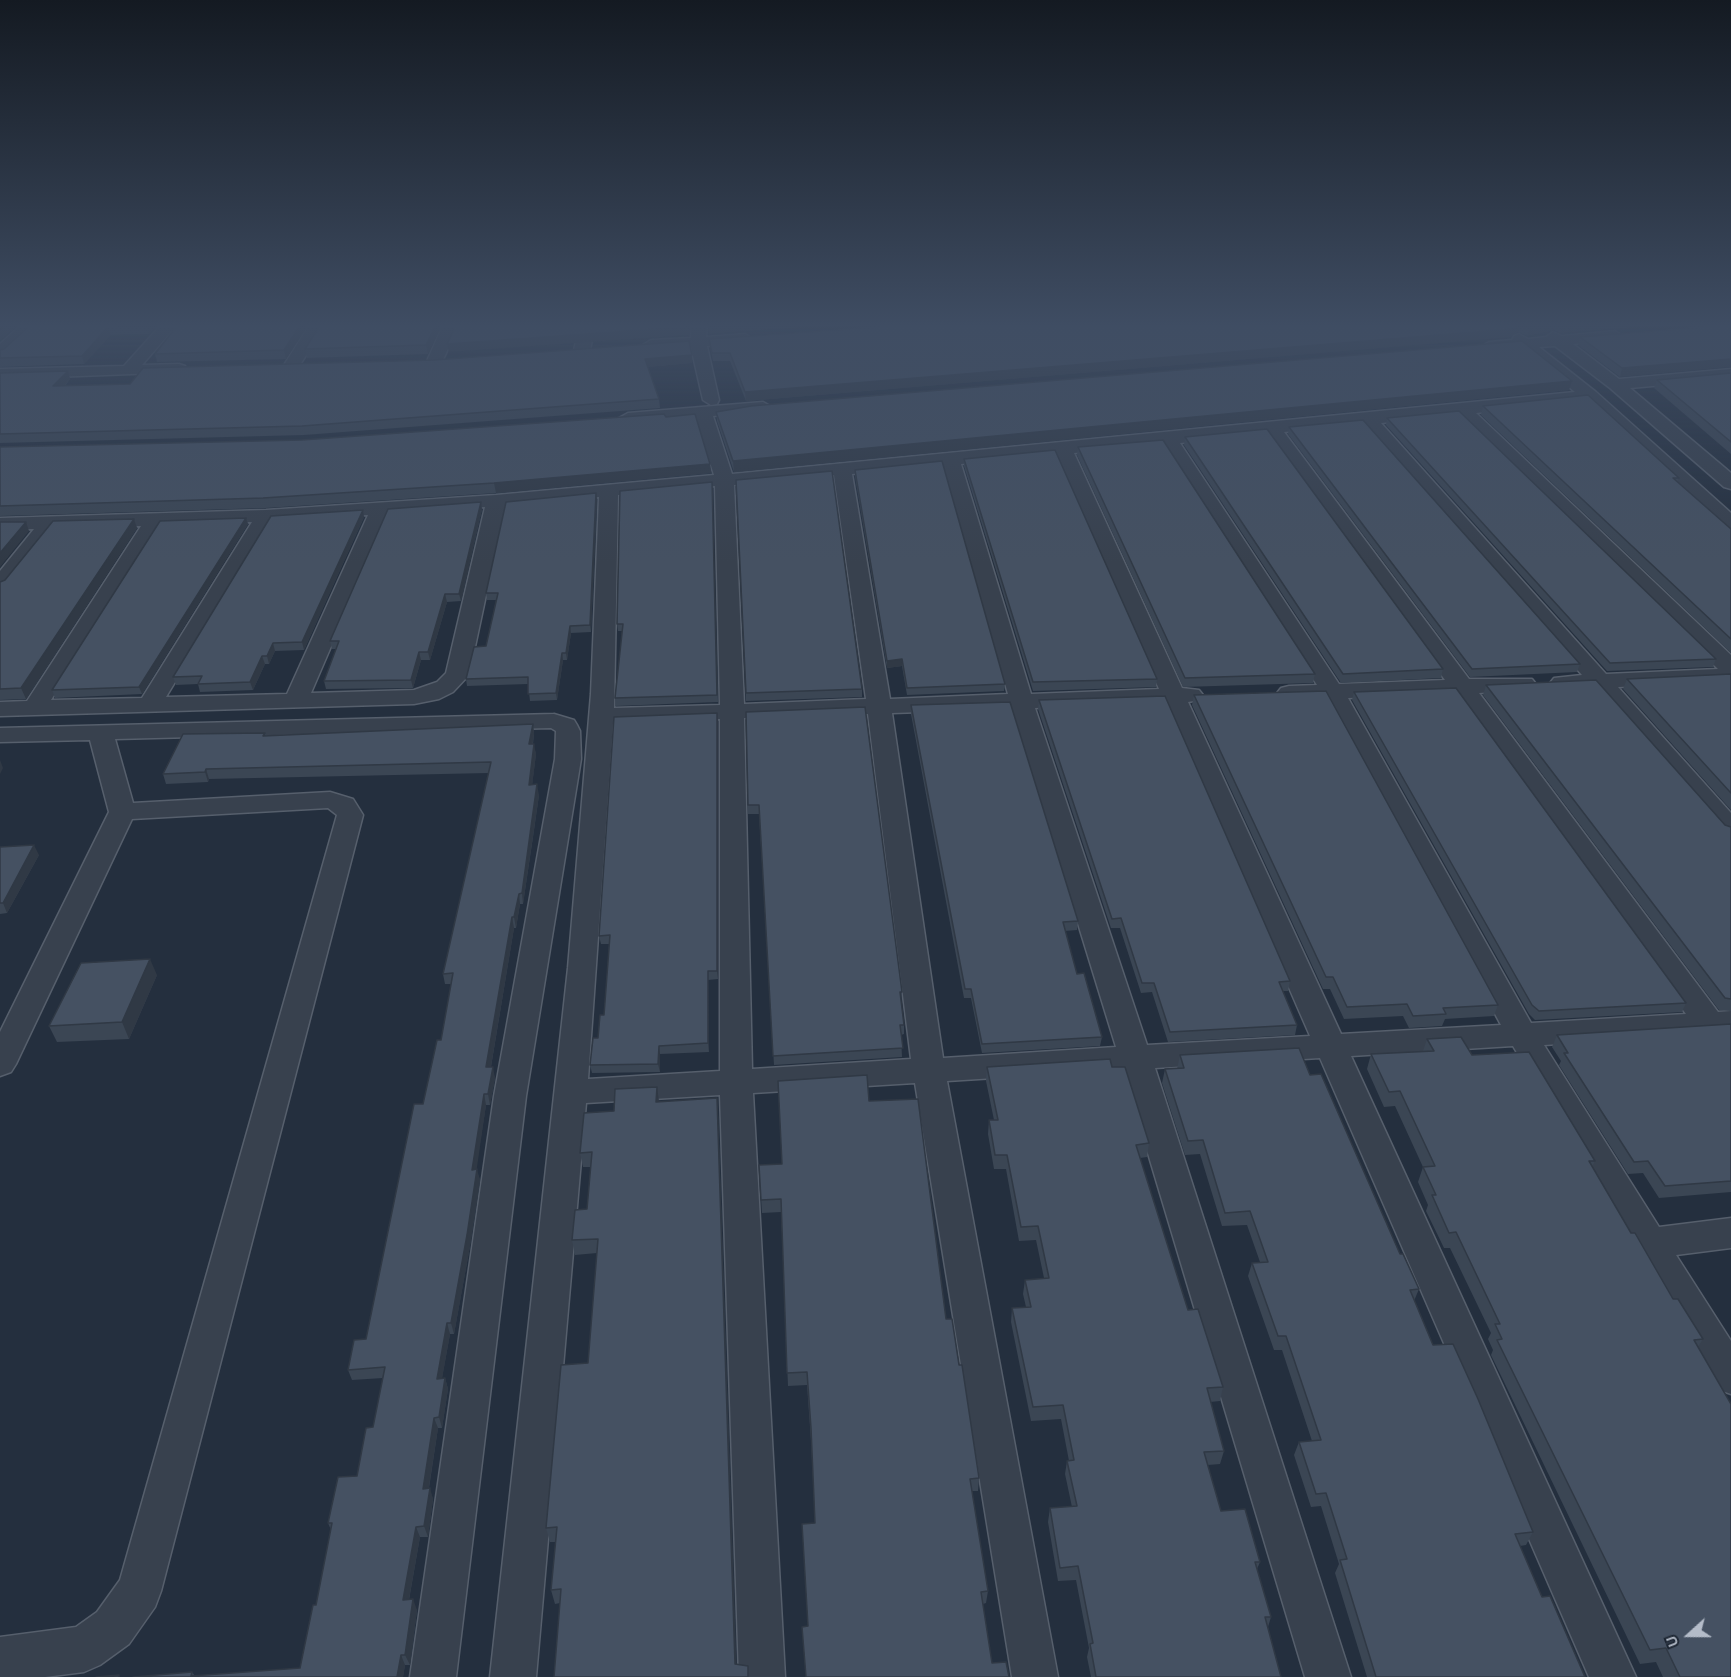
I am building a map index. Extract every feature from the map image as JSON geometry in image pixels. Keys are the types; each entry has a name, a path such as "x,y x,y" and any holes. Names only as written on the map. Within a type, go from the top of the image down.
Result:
{"street":[{"path":"615,413 716,405"},
{"path":"0,524 266,516 496,501 842,467 1368,420 1499,405"},
{"path":"1600,405 1731,523"},
{"path":"1641,405 1731,483"},
{"path":"707,406 724,478 732,712 736,1081 762,1677"},
{"path":"1462,409 1731,668"},
{"path":"1368,420 1731,829"},
{"path":"1272,429 1461,687 1720,1023"},
{"path":"1168,439 1333,692 1522,1035 1731,1376"},
{"path":"1063,448 1613,1677"},
{"path":"950,459 1021,700 1328,1677"},
{"path":"842,467 879,706 929,1070 1035,1677"},
{"path":"513,1677 583,968 601,716 609,491"},
{"path":"0,710 414,697 431,694 445,687 457,675 496,501"},
{"path":"296,699 380,510"},
{"path":"150,704 266,516"},
{"path":"34,708 155,519"},
{"path":"0,585 50,522"},
{"path":"1265,694 1731,675"},
{"path":"601,716 1209,695"},
{"path":"0,735 554,721 565,725 568,731 568,759 510,1096 433,1677"},
{"path":"0,1064 122,812 101,734"},
{"path":"0,1660 84,1649 113,1628 139,1591 350,815 344,805 330,800 122,812"},
{"path":"569,1092 1720,1023"},
{"path":"1649,1243 1731,1233"}],"building":[{"path":"0,405 576,405 302,426 0,434"},
{"path":"1318,405 733,461 716,412 751,406"},
{"path":"1599,405 1679,478 1673,478 1731,529 1731,639 1483,406"},
{"path":"1687,405 1731,405 1731,442"},
{"path":"1459,411 1716,659 1610,663 1387,418"},
{"path":"664,414 666,417 695,414 710,464 494,483 263,498 0,506 0,447 302,440"},
{"path":"1363,420 1580,664 1472,669 1289,427"},
{"path":"1267,429 1443,669 1343,674 1185,437"},
{"path":"1163,440 1315,674 1185,678 1078,447"},
{"path":"1055,450 1157,679 1033,682 964,459"},
{"path":"942,461 1005,684 907,688 902,659 887,661 855,470"},
{"path":"832,471 862,689 746,693 736,480"},
{"path":"712,482 717,695 615,698 623,624 617,624 620,491"},
{"path":"596,493 590,625 570,626 566,653 562,653 556,693 528,694 528,677 466,679 474,647 486,646 498,593 486,593 506,502"},
{"path":"481,502 459,594 445,594 428,652 419,652 411,680 324,681 339,641 330,641 388,509"},
{"path":"363,510 302,642 273,643 267,656 262,656 250,682 198,684 202,676 173,677 271,516"},
{"path":"246,518 139,687 52,690 160,521"},
{"path":"134,519 21,688 0,689 0,582 5,580 53,521"},
{"path":"0,522 26,522 0,553"},
{"path":"1731,674 1731,793 1627,679"},
{"path":"1596,680 1725,825 1731,827 1731,999 1725,998 1486,685"},
{"path":"1456,688 1686,1003 1539,1011 1532,1005 1354,692"},
{"path":"1326,691 1498,1005 1443,1008 1446,1014 1413,1016 1407,1004 1347,1007 1333,977 1326,977 1194,695"},
{"path":"1165,696 1290,981 1279,982 1297,1025 1170,1032 1154,983 1142,983 1121,918 1112,919 1039,700"},
{"path":"1010,702 1078,921 1063,922 1077,974 1084,973 1102,1037 982,1044 971,989 965,989 911,705"},
{"path":"865,707 902,992 900,992 904,1025 900,1025 903,1048 773,1056 759,805 748,805 746,712"},
{"path":"717,713 717,971 708,971 708,1043 659,1046 658,1064 590,1065 593,1038 598,1038 600,1015 604,1015 610,935 599,936 614,717"},
{"path":"533,724 529,744 534,744 529,785 537,784 522,893 519,894 514,917 512,917 486,1067 493,1067 488,1094 484,1094 472,1170 477,1169 467,1235 451,1323 447,1323 437,1379 445,1378 439,1417 434,1418 423,1489 430,1488 424,1526 416,1527 403,1600 413,1599 405,1655 401,1655 397,1677 133,1677 192,1672 191,1676 300,1668 313,1605 316,1605 332,1523 328,1523 338,1477 357,1476 366,1428 373,1427 385,1367 348,1370 354,1340 366,1339 414,1104 423,1104 437,1040 441,1040 453,973 443,974 491,762 206,769 205,772 163,774 183,734 265,733 263,736"},
{"path":"34,845 3,903 0,903 0,847"},
{"path":"150,959 122,1022 49,1026 81,963"},
{"path":"1731,1024 1731,1181 1665,1186 1648,1161 1634,1162 1564,1053 1568,1053 1557,1035"},
{"path":"1461,1037 1472,1055 1529,1052 1595,1161 1589,1161 1631,1233 1635,1233 1673,1299 1678,1299 1703,1339 1694,1340 1731,1404 1731,1677 1680,1677 1666,1648 1650,1650 1497,1340 1502,1339 1495,1324 1500,1324 1456,1232 1449,1233 1432,1195 1436,1195 1423,1167 1435,1166 1400,1091 1389,1092 1371,1054 1434,1051 1427,1039"},
{"path":"1299,1048 1310,1075 1321,1074 1400,1254 1403,1254 1419,1289 1410,1290 1433,1345 1453,1344 1533,1532 1515,1534 1542,1597 1550,1596 1585,1677 1376,1677 1340,1560 1347,1559 1326,1493 1316,1494 1299,1442 1321,1440 1286,1336 1278,1336 1252,1263 1268,1262 1250,1211 1225,1213 1203,1140 1188,1141 1165,1069 1184,1068 1180,1055"},
{"path":"1110,1059 1112,1067 1125,1067 1149,1143 1136,1145 1188,1310 1198,1309 1223,1387 1207,1388 1224,1451 1204,1452 1221,1511 1245,1509 1260,1562 1255,1562 1271,1617 1265,1617 1281,1677 1096,1677 1090,1644 1093,1643 1078,1566 1060,1568 1050,1508 1077,1506 1067,1461 1074,1460 1063,1405 1033,1407 1012,1308 1031,1307 1025,1280 1049,1278 1038,1226 1021,1227 1007,1155 995,1155 989,1120 998,1120 987,1067"},
{"path":"867,1075 869,1101 918,1099 946,1319 952,1319 959,1365 962,1365 979,1478 970,1479 988,1591 981,1592 992,1663 1006,1662 1009,1677 806,1677 802,1627 808,1626 802,1524 815,1523 807,1372 787,1373 781,1199 761,1200 759,1165 782,1164 778,1081"},
{"path":"657,1087 656,1102 717,1098 735,1664 748,1666 748,1677 554,1677 561,1589 551,1590 557,1527 546,1528 561,1365 588,1363 598,1239 572,1240 575,1210 587,1209 592,1152 580,1153 584,1113 614,1111 615,1089"},
{"path":"119,1675 119,1677 96,1677"}]}
